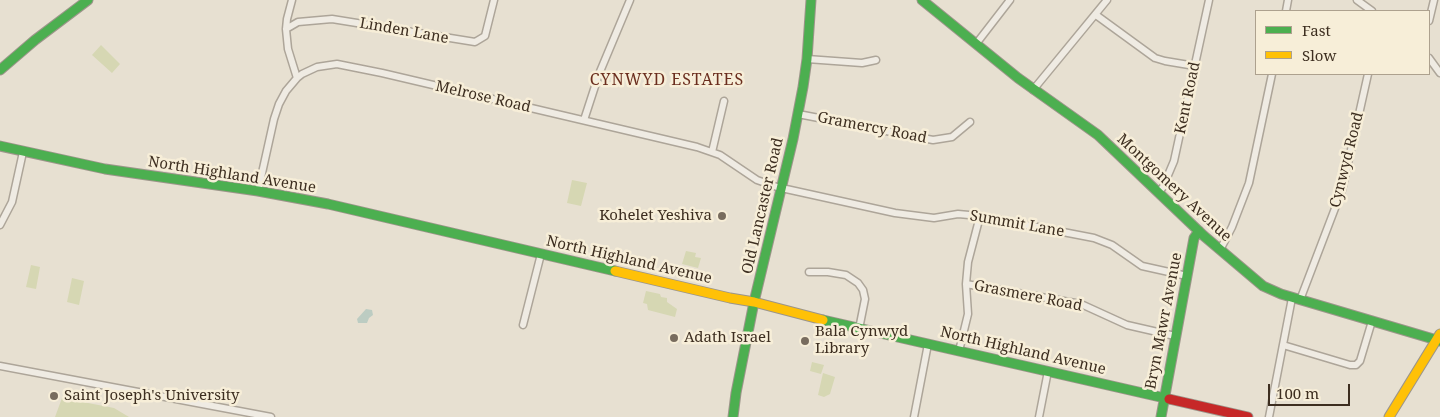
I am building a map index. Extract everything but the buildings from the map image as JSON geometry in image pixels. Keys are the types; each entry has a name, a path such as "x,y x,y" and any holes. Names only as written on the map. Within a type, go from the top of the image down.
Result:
{"street":[{"path":"1,67 88,0"},
{"path":"292,0 286,29 288,49 297,78"},
{"name":"Linden Lane","path":"286,29 298,22 332,19 475,42 485,36 494,0"},
{"path":"584,120 599,74 630,0"},
{"name":"Old Lancaster Road","path":"733,417 736,392 754,302 798,114 807,59 811,0"},
{"name":"Montgomery Avenue","path":"922,0 1033,90 1098,136 1199,231 1263,286 1296,299 1439,338"},
{"path":"976,44 1010,0"},
{"path":"1033,90 1107,0"},
{"name":"Kent Road","path":"1158,193 1163,187 1174,161 1209,0"},
{"path":"1357,0 1371,10"},
{"path":"1430,17 1434,0"},
{"path":"288,14 298,22"},
{"path":"1096,15 1155,58 1165,62 1195,66"},
{"path":"807,59 862,63 876,60"},
{"path":"1430,59 1440,73"},
{"name":"Melrose Road","path":"258,191 279,104 286,91 297,78 317,68 331,64 344,65 584,120 712,152 757,180 781,187"},
{"path":"1220,250 1232,227 1249,183 1272,75"},
{"name":"Cynwyd Road","path":"1269,417 1283,345 1296,299 1342,190 1368,75"},
{"path":"712,152 724,100"},
{"name":"Gramercy Road","path":"798,114 933,140 952,137 970,122"},
{"name":"North Highland Avenue","path":"0,146 105,169 258,191 328,204 754,302 859,329 1248,417"},
{"path":"0,225 12,202 23,152"},
{"name":"Summit Lane","path":"781,187 916,216 934,218 958,214 980,216 1094,238 1112,245 1142,266 1187,276"},
{"path":"959,351 968,314 966,284 969,256 980,216"},
{"name":"Bryn Mawr Avenue","path":"1161,417 1194,238 1199,231"},
{"path":"523,325 541,254"},
{"path":"809,272 828,272 846,275 858,283 863,290 865,299 859,329"},
{"name":"Grasmere Road","path":"966,284 1081,304 1127,325 1175,336"},
{"path":"1283,345 1350,365 1356,365 1360,361 1372,321"},
{"path":"1389,417 1439,338"},
{"path":"914,417 928,344"},
{"path":"0,366 271,417"},
{"path":"1039,417 1048,371"}],"green space":[{"path":"101,45 120,64 112,73 92,55"},
{"path":"572,180 587,183 581,206 567,203"},
{"path":"686,251 696,253 695,257 701,258 698,268 682,264"},
{"path":"31,265 40,267 36,289 26,287"},
{"path":"72,278 84,281 79,305 67,302"},
{"path":"646,291 660,294 661,297 667,298 667,302 677,309 675,317 648,310 647,304 643,303"},
{"path":"812,362 824,365 821,374 810,371"},
{"path":"823,373 835,377 830,394 824,397 818,395"},
{"path":"62,398 114,408 129,417 55,417"}],"shaded area":[{"path":"366,309 372,310 373,315 367,323 358,323 357,319"}],"traffic: fast":[{"path":"0,70 35,40 88,0"},
{"path":"733,417 754,302 793,139 803,87 811,0"},
{"path":"922,0 1018,78 1098,135 1204,236 1263,286 1281,294 1440,341"},
{"path":"0,146 105,169 258,191 328,204 615,271"},
{"path":"1161,417 1194,238 1199,231"},
{"path":"823,320 1169,399"}],"traffic: slow":[{"path":"615,271 754,302 823,320"},
{"path":"1389,417 1440,334"}],"traffic: jam":[{"path":"1169,399 1248,417"}],"place":[{"name":"Kohelet Yeshiva","path":"722,216"},
{"name":"Adath Israel","path":"674,338"},
{"name":"Bala Cynwyd Library","path":"805,341"},
{"name":"Saint Joseph's University","path":"54,396"}],"district":[{"name":"CYNWYD ESTATES","path":"667,80"}]}
